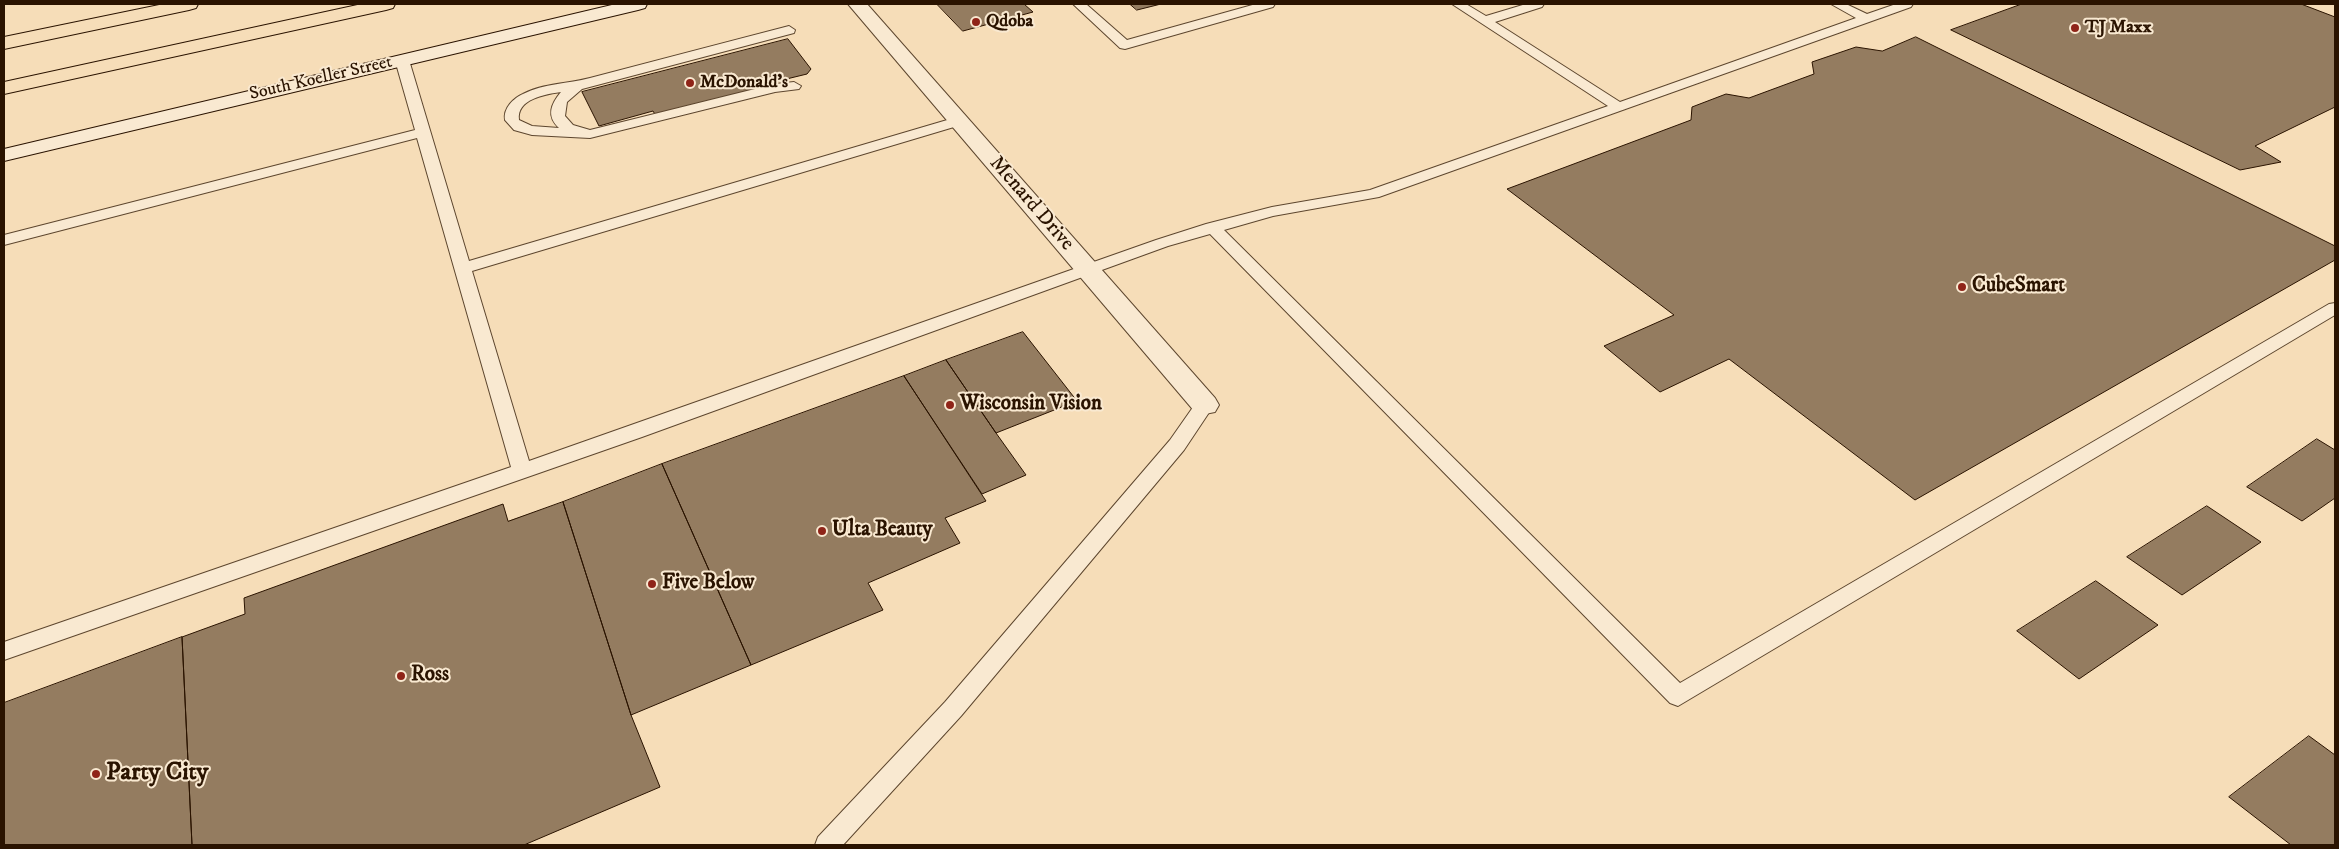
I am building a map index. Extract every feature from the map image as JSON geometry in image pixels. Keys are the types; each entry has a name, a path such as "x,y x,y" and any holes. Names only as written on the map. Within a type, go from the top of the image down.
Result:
{"highway":[{"path":"4,43 189,4"},
{"path":"4,88 386,4"}],"street":[{"name":"South Koeller Street","path":"4,155 638,4"},
{"name":"Menard Drive","path":"857,4 1205,405"}],"lane":[{"path":"1079,4 1125,45 1269,4"},
{"path":"1458,4 1619,107"},
{"path":"1484,21 1538,4"},
{"path":"1837,4 1866,18"},
{"path":"4,651 522,471 1087,268 1212,227 1272,212 1319,206 1374,194 1907,4"},
{"path":"789,30 577,86 554,89 527,97 514,108 511,116 512,122 528,129 590,134 775,88 794,86"},
{"path":"402,60 522,471"},
{"path":"574,132 564,127 558,118 558,104 568,91 577,86"},
{"path":"463,268 959,121"},
{"path":"4,240 423,132"},
{"path":"1212,227 1678,696 2335,308"},
{"path":"827,845 953,709 1177,445 1205,405"}],"building":[{"name":"Qdoba","path":"937,4 1024,4 1033,12 963,31"},
{"path":"1130,4 1161,4 1137,10"},
{"path":"2022,4 2301,4 2335,17 2335,107 2255,146 2281,162 2240,170 1951,30"},
{"name":"CubeSmart","path":"1916,37 2335,246 2335,260 1915,500 1729,359 1660,392 1604,346 1674,315 1507,189 1691,120 1692,107 1726,94 1749,98 1814,74 1812,62 1856,47 1882,51"},
{"name":"McDonald's","path":"788,39 811,69 807,74 770,83 769,80 760,82 762,87 656,116 653,111 599,126 582,92"},
{"path":"1023,332 1077,401 996,433 946,360"},
{"name":"Wisconsin Vision","path":"946,360 1026,475 982,494 904,376"},
{"name":"Ulta Beauty","path":"904,376 986,501 945,518 960,543 868,583 883,610 751,665 662,464"},
{"path":"2317,439 2335,450 2335,498 2302,521 2247,487"},
{"name":"Five Below","path":"662,464 751,665 631,715 563,502"},
{"name":"Ross","path":"563,502 631,715 660,787 524,845 192,845 182,637 245,614 244,598 503,504 508,521"},
{"path":"2207,506 2261,542 2182,595 2127,557"},
{"path":"2096,581 2158,625 2079,679 2017,631"},
{"name":"Party City","path":"182,637 192,845 4,845 4,703"},
{"path":"2309,736 2335,755 2335,845 2291,845 2229,797"}],"place":[{"name":"Qdoba","path":"976,22"},
{"name":"TJ Maxx","path":"2075,28"},
{"name":"McDonald's","path":"690,83"},
{"name":"CubeSmart","path":"1962,287"},
{"name":"Wisconsin Vision","path":"950,405"},
{"name":"Ulta Beauty","path":"822,531"},
{"name":"Five Below","path":"652,584"},
{"name":"Ross","path":"401,676"},
{"name":"Party City","path":"96,774"}]}
